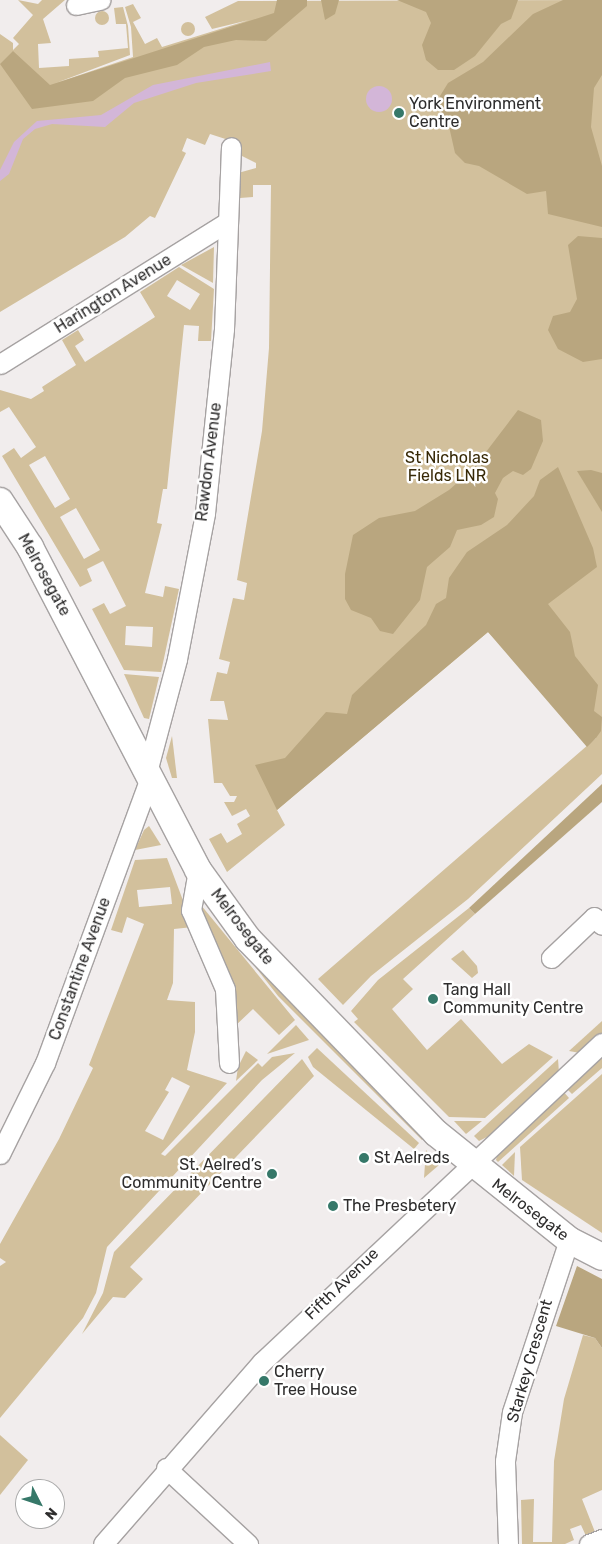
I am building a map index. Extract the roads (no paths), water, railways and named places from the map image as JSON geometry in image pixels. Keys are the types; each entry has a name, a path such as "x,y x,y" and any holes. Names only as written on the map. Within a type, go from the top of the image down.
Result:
{"street":[{"path":"76,4 100,0"},
{"name":"Rawdon Avenue","path":"148,776 177,658 205,513 224,330 230,147"},
{"name":"Harington Avenue","path":"0,364 226,224"},
{"name":"Melrosegate","path":"0,501 30,547 198,870 248,939 289,985 373,1071 470,1163 569,1240 602,1257"},
{"name":"Constantine Avenue","path":"0,1154 49,1054 148,776"},
{"path":"198,870 191,910 225,990 229,1063"},
{"path":"551,958 594,917 602,925"},
{"name":"Fifth Avenue","path":"103,1544 166,1468 262,1362 470,1163 602,1043"},
{"name":"Starkey Crescent","path":"508,1544 505,1461 512,1412 528,1354 569,1240"},
{"path":"166,1468 248,1544"},
{"path":"589,1544 602,1539"}],"place":[{"name":"York Environment Centre","path":"399,113"},
{"name":"Tang Hall Community Centre","path":"433,999"},
{"name":"St Aelreds","path":"364,1158"},
{"name":"St. Aelred’s Community Centre","path":"272,1174"},
{"name":"The Presbetery","path":"333,1206"},
{"name":"Cherry Tree House","path":"264,1381"}],"park label":[{"name":"St Nicholas Fields LNR","path":"447,467"}]}
